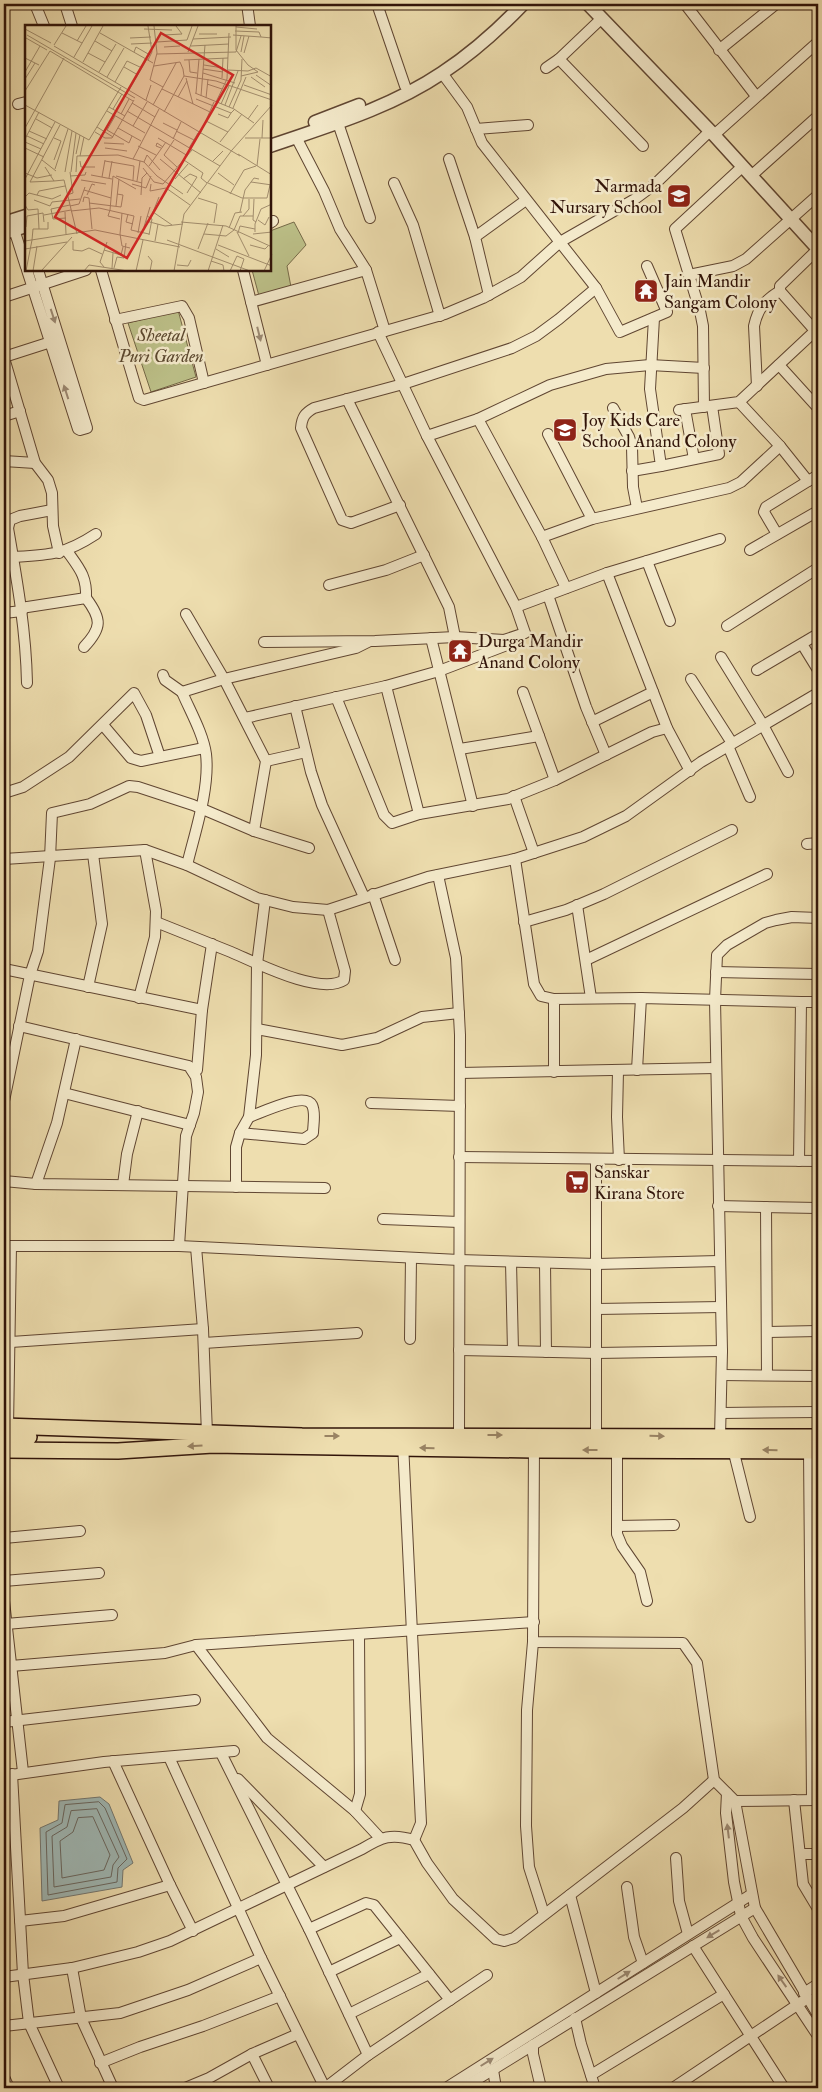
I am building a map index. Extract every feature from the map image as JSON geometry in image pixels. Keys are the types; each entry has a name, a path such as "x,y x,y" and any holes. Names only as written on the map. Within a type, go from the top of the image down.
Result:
{"main road":[{"path":"5,1430 167,1432 403,1442 459,1436 617,1450 814,1451"},
{"path":"5,1430 141,1440 162,1448"},
{"path":"141,1440 167,1432"},
{"path":"4,1450 118,1451 213,1445 403,1442 534,1443 596,1435 818,1437"}],"street":[{"path":"35,4 44,25"},
{"path":"66,4 72,25"},
{"path":"247,4 250,25"},
{"path":"377,4 405,86"},
{"path":"271,137 316,122 405,86 444,62 481,33 513,4"},
{"path":"271,146 338,123 410,92 442,73 485,40 523,4"},
{"path":"588,4 712,133 818,249 780,286 780,291 817,332 739,402 682,409 694,459"},
{"path":"684,4 756,96"},
{"path":"719,50 776,4"},
{"path":"546,68 602,18"},
{"path":"101,271 140,398 144,400 440,316 490,295 521,278 560,242 654,186 712,133 818,42"},
{"path":"559,58 643,146"},
{"path":"442,73 467,107 482,143 596,288 620,332 668,312 647,266"},
{"path":"632,471 719,454 708,406 702,326 675,229 818,116"},
{"path":"338,123 370,218"},
{"path":"476,129 528,125"},
{"path":"264,642 371,641 455,637 511,639 525,633 516,607 402,384 381,332 366,270 340,229 324,191 296,137"},
{"path":"449,160 474,237 490,295"},
{"path":"394,183 413,225 440,316"},
{"path":"689,275 733,266 746,258 818,195"},
{"path":"474,237 526,200"},
{"path":"17,225 25,260"},
{"path":"251,302 366,270"},
{"path":"28,271 38,286 55,341 78,429 82,430 87,428 55,341"},
{"path":"38,271 38,286"},
{"path":"4,297 83,271"},
{"path":"243,271 267,365"},
{"path":"400,505 352,523 342,520 301,428 302,418 314,408 402,384 512,348 536,336 596,288"},
{"path":"756,386 754,326 761,306 768,298 780,291"},
{"path":"115,320 182,306 189,318 204,383"},
{"path":"654,318 650,365 650,403 661,466"},
{"path":"55,341 4,357 35,463 48,480 52,493 53,526 63,552 83,574 86,584 86,598 93,608 98,624 96,635 84,648"},
{"path":"427,436 478,419 550,385 606,369 650,365 704,368"},
{"path":"779,365 818,408"},
{"path":"347,399 449,606 455,637"},
{"path":"739,402 780,446 808,481"},
{"path":"614,408 632,447 632,471 637,508"},
{"path":"4,416 20,411"},
{"path":"478,419 542,537 566,588"},
{"path":"548,434 592,519"},
{"path":"542,537 592,519 729,488 740,482 780,446"},
{"path":"4,461 35,463"},
{"path":"777,534 764,512 766,507 818,474"},
{"path":"27,683 26,652 21,610 13,557 6,529 10,520 20,516 52,510"},
{"path":"750,550 818,511"},
{"path":"13,557 63,552 79,545 96,534"},
{"path":"516,607 607,573 720,539"},
{"path":"329,585 386,570 424,555"},
{"path":"647,561 670,621"},
{"path":"727,626 818,568"},
{"path":"607,573 667,728 690,771"},
{"path":"548,595 592,722 606,755"},
{"path":"4,613 86,598"},
{"path":"186,614 224,679 266,761 254,831"},
{"path":"757,670 818,634"},
{"path":"431,638 473,806"},
{"path":"245,718 386,686 439,671 507,645 511,639"},
{"path":"182,692 224,679 356,648 371,641"},
{"path":"802,644 818,670"},
{"path":"721,657 763,725 788,772"},
{"path":"163,675 165,680 182,692 204,748 206,769 201,808 187,865"},
{"path":"691,679 730,744 750,797"},
{"path":"386,686 419,814"},
{"path":"523,692 555,780"},
{"path":"592,722 653,692"},
{"path":"4,793 23,787 70,757 134,693 146,715 160,757"},
{"path":"4,860 145,850 187,865 257,898 293,907 328,910 438,875 515,859 583,837 626,816 730,744 818,693"},
{"path":"336,697 388,821 392,823 419,814 473,806 514,796 555,780 652,732 667,728"},
{"path":"295,706 322,805 369,896 396,960"},
{"path":"103,725 131,758 141,761 204,748"},
{"path":"460,749 539,736"},
{"path":"266,761 306,752"},
{"path":"4,1101 30,975 38,951 50,858 52,813 90,804 129,786 138,787 201,808 254,831 308,848"},
{"path":"514,796 534,853"},
{"path":"524,922 604,894 732,830"},
{"path":"807,844 818,843"},
{"path":"139,998 155,938 156,922 156,911 145,850"},
{"path":"88,987 102,924 93,854"},
{"path":"515,859 534,984 541,996 554,999 641,998 818,1002"},
{"path":"586,960 767,874"},
{"path":"438,875 456,958 460,1074 459,1436"},
{"path":"236,1187 236,1147 240,1133 249,1117 256,1055 257,964 265,900"},
{"path":"577,905 591,998"},
{"path":"156,922 275,972 310,982 335,983 344,980 345,971 328,910"},
{"path":"720,1437 722,1350 714,1000 717,956 722,950 765,923 792,917 818,918"},
{"path":"197,1070 202,1010 212,944"},
{"path":"4,969 202,1010"},
{"path":"716,972 818,974"},
{"path":"637,1070 641,998"},
{"path":"554,999 554,1072"},
{"path":"798,1161 801,1002"},
{"path":"256,1029 342,1044 378,1038 422,1017 458,1013"},
{"path":"19,1026 189,1066 196,1077 198,1092 186,1136 178,1246"},
{"path":"36,1184 57,1123 76,1039"},
{"path":"460,1074 716,1068"},
{"path":"618,1071 617,1117 619,1160"},
{"path":"64,1093 190,1125"},
{"path":"240,1133 304,1139 313,1133 314,1112 312,1104 307,1100 286,1104 249,1117"},
{"path":"371,1103 460,1106"},
{"path":"123,1185 127,1154 138,1111"},
{"path":"460,1157 818,1161"},
{"path":"596,1159 596,1435"},
{"path":"4,1181 36,1184 325,1188"},
{"path":"718,1206 818,1208"},
{"path":"766,1207 767,1375"},
{"path":"383,1219 459,1222"},
{"path":"5,1430 11,1342 8,1246 178,1246 545,1263 597,1264 719,1261"},
{"path":"196,1247 204,1329 207,1434"},
{"path":"410,1339 411,1258"},
{"path":"511,1262 512,1351"},
{"path":"545,1263 546,1352"},
{"path":"597,1308 720,1307"},
{"path":"11,1342 204,1329"},
{"path":"768,1332 818,1331"},
{"path":"204,1343 357,1333"},
{"path":"459,1350 597,1353 722,1350"},
{"path":"722,1375 818,1376"},
{"path":"721,1413 818,1412"},
{"path":"403,1442 421,1823 414,1840"},
{"path":"534,1443 534,1622 527,1710 526,1826 529,1867 544,1914"},
{"path":"617,1450 617,1526 619,1541 640,1572 647,1601"},
{"path":"733,1450 750,1517"},
{"path":"735,1802 815,1800 814,1451"},
{"path":"617,1526 674,1524"},
{"path":"4,1538 80,1531"},
{"path":"4,1581 99,1573"},
{"path":"4,1601 23,1772"},
{"path":"6,1624 112,1614"},
{"path":"11,1666 165,1653 196,1645 534,1622"},
{"path":"355,1811 360,1794 359,1634"},
{"path":"533,1642 683,1643 697,1663 714,1780 735,1802 755,1908 803,1998 818,2036"},
{"path":"196,1645 267,1738 355,1811 380,1838"},
{"path":"4,1722 195,1700"},
{"path":"59,2088 29,2023 22,1974 20,1921 8,1775 114,1761 234,1750"},
{"path":"221,1752 330,1972 368,2055"},
{"path":"169,1757 261,1958 325,2088 368,2055 487,1975"},
{"path":"114,1761 193,1931"},
{"path":"230,1771 324,1867"},
{"path":"4,1977 72,1968 138,1952 193,1931 380,1838 399,1836 414,1840 427,1863 453,1898 496,1939 504,1941 514,1938 683,1808 714,1780"},
{"path":"727,1793 726,1813 737,1903 741,1916 753,1938 818,2015"},
{"path":"794,1800 803,1884 818,1909"},
{"path":"800,1854 818,1854"},
{"path":"676,1858 679,1901 688,1934"},
{"path":"20,1921 64,1916 170,1885"},
{"path":"627,1887 634,1937 643,1963"},
{"path":"570,1894 596,1993"},
{"path":"446,2088 752,1894"},
{"path":"309,1929 366,1903 374,1905 450,2000"},
{"path":"463,2088 755,1908"},
{"path":"330,1972 400,1938"},
{"path":"693,1946 783,2088"},
{"path":"4,2026 120,2012 188,1990 261,1958"},
{"path":"72,1968 81,2018 113,2088"},
{"path":"349,2014 429,1974"},
{"path":"673,2088 803,1998 818,1984"},
{"path":"591,2076 724,1994"},
{"path":"100,2063 280,1996"},
{"path":"575,2018 595,2088"},
{"path":"185,2088 209,2078 252,2054 298,2034"},
{"path":"533,2045 534,2060 542,2088"},
{"path":"252,2054 269,2088"},
{"path":"493,2070 496,2088"},
{"path":"4,2077 9,2088"},
{"path":"209,2078 215,2088"}],"green space":[{"path":"294,222 306,245 287,266 291,287 259,296 252,271 271,271 271,231"},
{"name":"Sheetal Puri Garden","path":"178,310 196,377 151,392 128,323"}],"water":[{"path":"100,1797 109,1804 133,1863 123,1870 122,1887 42,1901 40,1828 58,1820 59,1801"}],"place":[{"name":"Narmada Nursary School","path":"679,196"},
{"name":"Jain Mandir Sangam Colony","path":"646,291"},
{"name":"Joy Kids Care School Anand Colony","path":"565,430"},
{"name":"Durga Mandir Anand Colony","path":"460,651"},
{"name":"Sanskar Kirana Store","path":"577,1182"}]}
